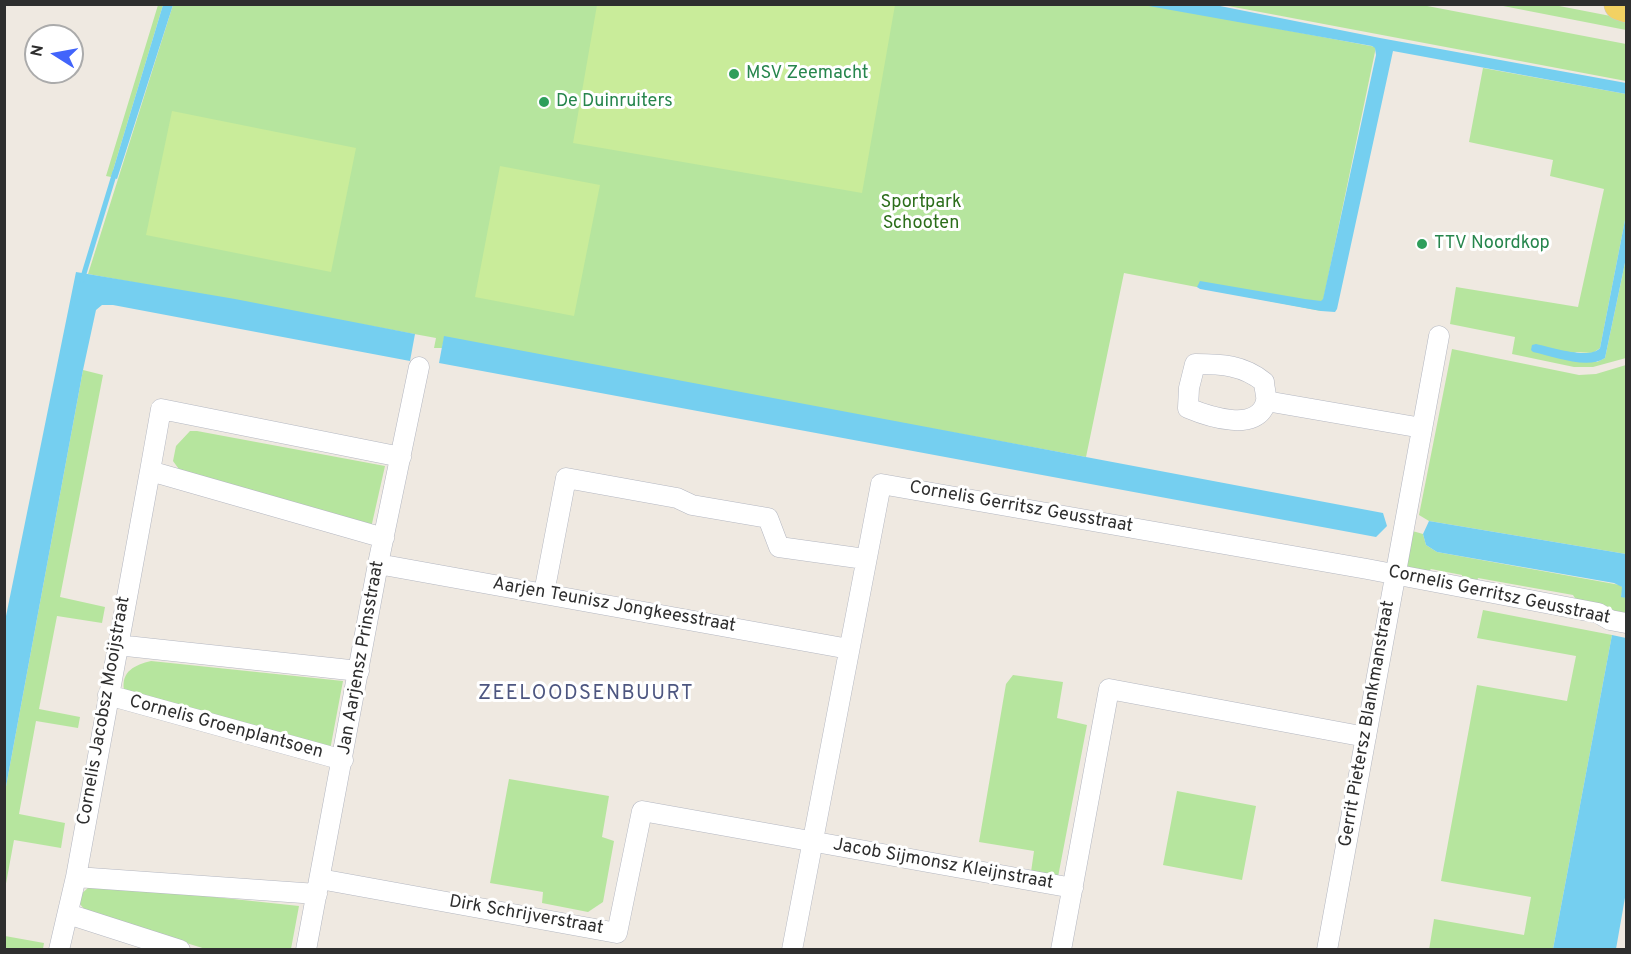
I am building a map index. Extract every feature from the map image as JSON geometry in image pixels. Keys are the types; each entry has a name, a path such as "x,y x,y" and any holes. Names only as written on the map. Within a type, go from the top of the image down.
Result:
{"main road":[{"path":"1620,4 1626,6"}],"street":[{"name":"Gerrit Pietersz Blankmanstraat","path":"1327,950 1439,336"},
{"name":"Jan Aarjensz Prinsstraat","path":"306,950 378,564 419,367"},
{"path":"1266,401 1422,428"},
{"name":"Cornelis Jacobsz Mooijstraat","path":"59,950 76,877 161,409 401,456"},
{"path":"150,471 384,538"},
{"path":"544,593 566,478 677,498 692,505 768,518 779,547 866,559"},
{"name":"Cornelis Gerritsz Geusstraat","path":"792,950 881,484 1396,574 1599,613 1610,620 1626,623"},
{"name":"Aarjen Teunisz Jongkeesstraat","path":"378,564 849,649"},
{"path":"117,645 359,671"},
{"path":"1061,950 1109,689 1366,737"},
{"name":"Cornelis Groenplantsoen","path":"108,695 343,760"},
{"name":"Dirk Schrijverstraat","path":"319,887 617,933 642,811 813,843"},
{"name":"Jacob Sijmonsz Kleijnstraat","path":"813,843 1072,888"},
{"path":"76,877 319,887"},
{"path":"68,914 180,950"}],"green space":[{"name":"Sportpark Schooten","path":"1147,4 1376,47 1321,311 1124,273 1086,457 444,339 442,348 434,348 436,338 88,274 173,5"},
{"path":"158,5 163,5 111,177 106,176"},
{"name":"MSV Zeemacht","path":"597,5 895,5 862,193 573,143"},
{"path":"1223,5 1422,5 1626,44 1626,81"},
{"path":"1498,5 1554,5 1626,19 1626,30"},
{"path":"1483,68 1626,94 1626,215 1600,348 1593,353 1574,352 1597,362 1605,358 1626,258 1626,358 1593,367 1574,367 1512,354 1515,337 1450,324 1456,287 1578,307 1604,189 1550,176 1553,160 1469,142"},
{"path":"172,111 356,148 331,272 146,235"},
{"path":"500,166 600,185 574,316 475,297"},
{"path":"1452,349 1579,375 1596,374 1626,365 1626,554 1429,521 1419,515"},
{"path":"83,370 103,375 60,597 105,607 102,623 57,616 39,709 80,717 78,728 36,721 19,814 65,823 61,848 14,840 5,889 5,792"},
{"path":"190,431 385,466 371,528 181,472 173,461 176,446"},
{"path":"1409,530 1423,534 1426,545 1437,552 1620,585 1623,588 1621,596 1626,598 1626,616 1578,603 1573,595 1478,578 1476,584 1462,581 1462,575 1431,569 1425,575 1409,568 1406,563"},
{"path":"1483,610 1612,635 1553,949 1429,950 1434,919 1524,935 1531,897 1441,881 1477,685 1567,701 1576,656 1477,638"},
{"path":"151,661 343,681 330,750 124,690 125,678 130,670"},
{"path":"1013,675 1063,682 1057,718 1087,725 1058,877 1031,872 1034,851 979,842 1006,684"},
{"path":"509,779 609,796 602,837 614,841 603,902 588,912 542,903 543,892 490,883"},
{"path":"1177,791 1256,806 1242,880 1163,865"},
{"path":"102,885 299,906 291,949 209,950 92,914 79,903 79,896 89,887"},
{"path":"5,936 44,943 43,949 5,949"}],"water":[{"path":"163,5 173,5 117,179 111,177"},
{"path":"1143,5 1215,5 1626,83 1626,94 1393,51 1335,312 1200,289 1197,287 1200,281 1305,299 1321,301 1323,299 1376,55 1375,48 1372,46"},
{"path":"1626,215 1626,258 1605,358 1589,363 1533,352 1532,345 1536,344 1579,353 1588,353 1600,348"},
{"path":"76,272 235,299 415,334 410,361 113,305 102,305 96,310 5,792 5,621"},
{"path":"444,336 1383,513 1387,526 1376,537 439,363"},
{"path":"1429,521 1626,554 1626,598 1621,597 1622,587 1614,583 1437,552 1426,545 1423,534"},
{"path":"1612,635 1626,638 1626,892 1616,949 1553,949"}],"waterway":[{"path":"82,280 115,172"}],"place":[{"name":"MSV Zeemacht","path":"734,74"},
{"name":"De Duinruiters","path":"544,102"},
{"name":"TTV Noordkop","path":"1422,244"}],"district":[{"name":"ZEELOODSENBUURT","path":"586,695"}]}
